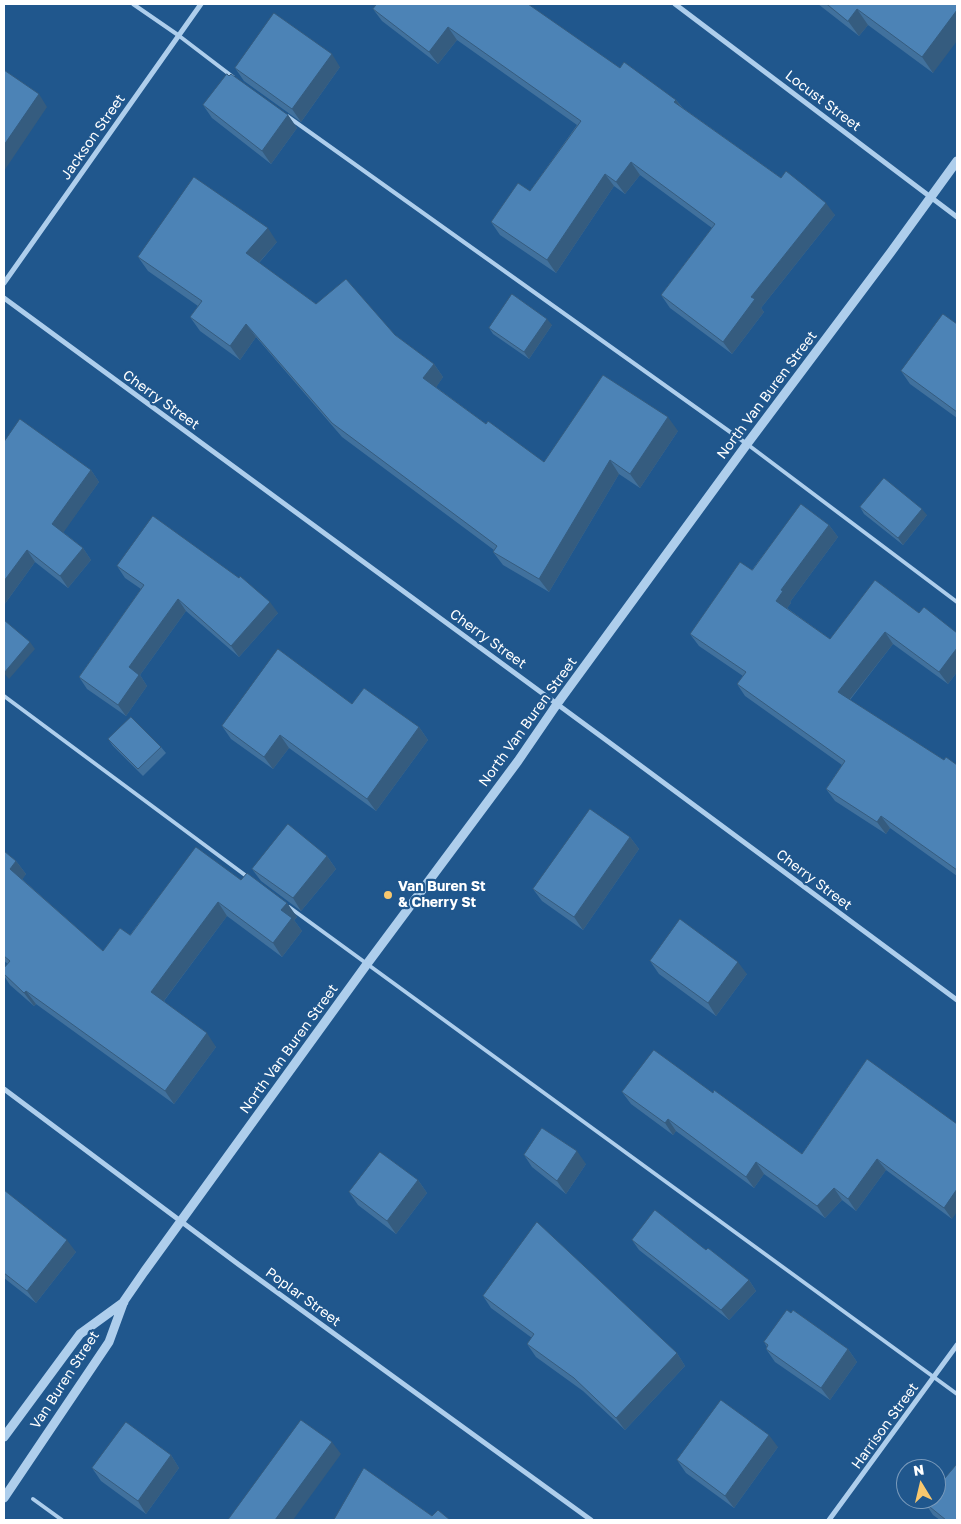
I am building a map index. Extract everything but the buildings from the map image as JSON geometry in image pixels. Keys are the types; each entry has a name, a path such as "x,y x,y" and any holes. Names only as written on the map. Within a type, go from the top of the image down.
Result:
{"street":[{"name":"Jackson Street","path":"4,283 201,4"},
{"name":"Locust Street","path":"675,4 957,217"},
{"name":"North Van Buren Street","path":"124,1301 367,964 747,444 932,198 957,161"},
{"name":"Cherry Street","path":"4,298 957,1000"},
{"name":"Poplar Street","path":"4,1089 246,1270 591,1520"},
{"name":"Van Buren Street","path":"4,1437 80,1334 124,1301"},
{"name":"Van Buren Street","path":"4,1498 108,1342 124,1301"},
{"name":"Harrison Street","path":"829,1520 935,1378 957,1345"}],"lane":[{"path":"133,4 236,80"},
{"path":"285,114 747,444 957,602"},
{"path":"4,696 252,880"},
{"path":"283,903 957,1394"},
{"path":"32,1499 62,1520"}],"place":[{"name":"Van Buren St & Cherry St","path":"388,895"}]}
